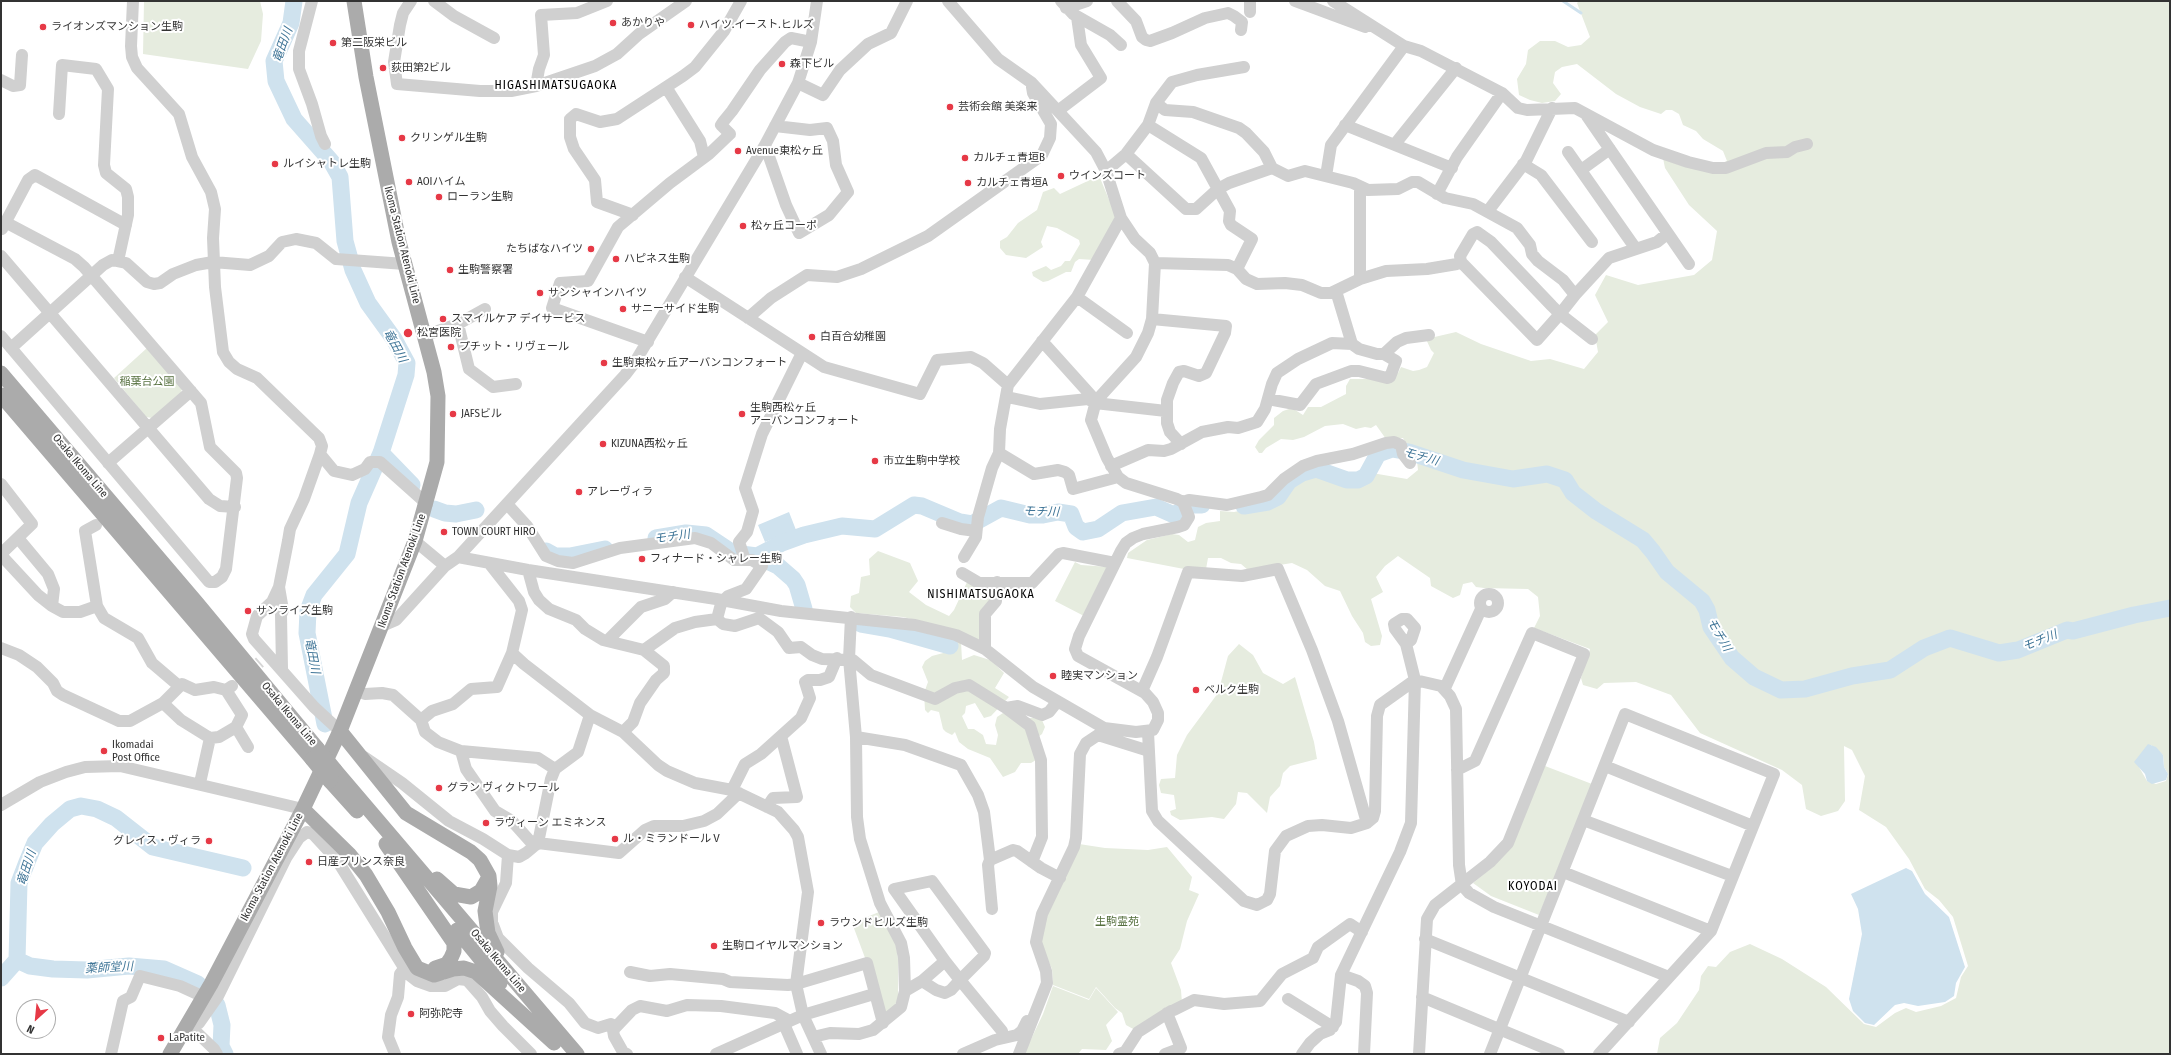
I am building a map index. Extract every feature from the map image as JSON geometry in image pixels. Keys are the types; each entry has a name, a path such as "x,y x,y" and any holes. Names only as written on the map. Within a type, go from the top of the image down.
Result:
{"main road":[{"name":"Ikoma Station Atenoki Line","path":"170,1054 193,1024 204,997 303,809 340,731 415,541 427,504 437,462 439,417 434,372 405,264 376,131 354,1"},
{"name":"Osaka Ikoma Line","path":"1,373 197,603 314,754"},
{"name":"Osaka Ikoma Line","path":"1,395 388,840 577,1054"},
{"path":"340,731 406,813 472,852 480,860 489,876 490,886 485,910 488,933 500,958 521,989"},
{"path":"303,809 349,854 366,874 388,912 408,965 434,975 454,969 464,968 476,972 559,1049"},
{"name":"Osaka Ikoma Line","path":"388,840 512,996 559,1049"},
{"path":"388,840 454,894 463,897 476,895 484,887 489,876"},
{"path":"388,840 454,943 454,951 447,964 433,969 408,965"}],"street":[{"path":"134,1 131,46 132,57 137,68 179,114 192,157 211,192 215,209 213,262 223,352 229,362 237,369 257,378 319,438 322,446 304,499 290,529 280,587 283,610 280,615 282,668"},
{"path":"312,1 299,51 299,69 325,144"},
{"path":"413,1 403,13 400,25 394,62 398,84 480,91 512,91 536,86 595,66 617,54 639,34 686,1"},
{"path":"434,1 454,16 494,38"},
{"path":"536,86 538,69 544,55 541,14 606,1"},
{"path":"633,215 597,202 595,180 574,149 570,137 570,119 576,114 600,122 609,122 617,119 695,67 724,31 740,1"},
{"path":"382,626 396,620 446,566 458,556 625,375 648,342 685,277 765,145 798,83 811,42 817,1"},
{"path":"798,83 822,95 840,70 868,44 891,33 907,1"},
{"path":"948,1 998,59 1032,83 1059,110 1096,152 1106,171 1120,218 1135,240 1150,253 1155,263 1152,319 1146,338 1136,357 1096,402 1091,420 1111,466 1118,477 1126,483 1163,494 1183,502 1189,500 1227,505 1261,497 1273,491 1284,479 1303,466 1353,454 1386,443 1394,442 1401,445 1403,454 1410,463"},
{"path":"1064,4 1086,1"},
{"path":"1117,1 1136,21 1142,37 1150,41 1205,18 1228,13 1242,22 1241,30"},
{"path":"1295,1 1384,34"},
{"path":"1332,1 1404,46 1421,51 1502,93 1522,110 1576,108 1653,150 1713,168 1734,166 1766,153 1787,152 1795,147 1807,144"},
{"path":"1064,4 1077,17 1090,22 1121,45"},
{"path":"1059,110 1101,78 1081,45 1077,17"},
{"path":"648,342 551,306 561,282 588,281 618,227 730,134 722,125 723,122 760,70 785,42 791,38 811,42"},
{"path":"1326,176 1331,145 1404,46"},
{"path":"1,80 14,86 20,85 22,55"},
{"path":"59,114 62,65 96,70 108,89 104,165 106,173 126,189 128,209 118,261"},
{"path":"1106,171 1126,154 1148,125 1156,103 1172,82 1197,75 1244,67"},
{"path":"1395,144 1456,68"},
{"path":"748,318 771,298 807,275 837,277 861,269 928,236 1042,155 1050,138 1051,124 1033,93 1032,83"},
{"path":"666,87 700,141 704,157"},
{"path":"1437,194 1452,168 1502,93"},
{"path":"1156,103 1165,110 1193,112 1239,128 1246,133 1264,152 1272,168 1288,176 1305,171 1353,183 1360,188 1368,190 1398,189 1412,182 1418,182 1445,198 1473,204 1517,228 1530,245 1532,254 1538,261 1563,280 1575,295"},
{"path":"1488,211 1523,164 1552,108"},
{"path":"1585,113 1689,264"},
{"path":"1148,125 1201,158 1230,211 1229,220 1232,225 1252,239 1237,269"},
{"path":"1346,125 1452,168"},
{"path":"765,145 786,205 799,233 829,215 848,192 836,165 833,141 827,128 810,130 775,126"},
{"path":"1581,170 1610,149"},
{"path":"1568,152 1636,249"},
{"path":"1126,154 1186,209 1196,209 1218,189 1272,168"},
{"path":"1523,164 1541,175 1592,242"},
{"path":"1,336 209,582 215,582 222,577 226,569 235,507 237,478 236,473 210,447 201,403 92,275 75,260 3,226 28,180 35,175 126,225"},
{"path":"1360,188 1360,280"},
{"path":"964,557 976,537 977,525 992,468 999,453 1000,429 1008,385 1077,297 1120,218"},
{"path":"1592,339 1560,314 1501,252 1477,232 1473,234 1460,256 1461,262 1536,340 1560,314 1608,258 1656,242 1667,234"},
{"path":"11,348 108,262 118,261 126,263 146,282 154,284 160,283 173,274 188,267 213,262 250,265 269,256 282,242 296,239 316,243 336,259 405,264"},
{"path":"1,256 149,427 209,499 220,506 235,507"},
{"path":"1155,263 1228,265 1237,269 1246,279 1257,284 1285,283 1311,287 1321,292 1331,293 1360,280 1386,272 1427,269 1461,262"},
{"path":"685,277 824,367 920,394 937,360 971,357 983,363 1008,385"},
{"path":"1336,291 1352,344"},
{"path":"1077,297 1127,333"},
{"path":"424,336 458,324 485,309"},
{"path":"1152,319 1226,326 1225,333 1206,373 1199,376 1184,371 1179,372 1167,400 1166,411 1170,432 1181,444"},
{"path":"458,324 469,369 493,387 516,384"},
{"path":"1384,354 1397,342 1406,338 1429,335"},
{"path":"1042,341 1096,402"},
{"path":"1111,466 1148,450 1164,451 1181,444 1202,432 1228,427 1238,428 1257,422 1262,417 1272,384 1277,373 1287,366 1332,343 1352,344 1368,352 1384,354 1396,361 1390,377 1387,378 1359,370 1352,371 1316,384 1300,405 1297,406 1268,399"},
{"path":"744,556 740,538 747,532 753,517 753,508 745,488 762,434 802,353"},
{"path":"108,463 191,391"},
{"path":"1007,397 1040,404 1088,399 1096,402 1166,411"},
{"path":"999,453 1034,474 1058,470 1065,472 1068,475 1073,489 1118,477"},
{"path":"320,454 334,471 352,475 360,472 370,462 380,462 427,504"},
{"path":"1,484 32,522 32,524 1,555 52,606 63,612 80,612 97,606"},
{"path":"458,556 528,570 723,600 781,611 851,621 915,625 956,635 985,649 1033,687 1104,728 1148,732 1153,730 1156,725 1158,712 1153,702 1142,691 1078,656 1076,648 1079,636 1121,551 1133,538 1184,525 1189,514 1183,502"},
{"path":"506,504 527,526 546,556 558,561 573,563 620,548 695,538 711,542 734,560 744,556 762,566 746,589 728,596 723,600 718,619"},
{"path":"942,523 961,529 977,525"},
{"path":"96,525 86,531 97,606 104,618 138,638 152,663 179,686"},
{"path":"18,538 48,574 54,589 52,606"},
{"path":"415,541 446,566"},
{"path":"962,573 979,583 1032,583 1059,554 1063,553 1115,563"},
{"path":"421,720 432,711 453,704 471,689 497,687 512,653 522,610 519,601 489,563"},
{"path":"1142,691 1157,657 1188,572 1242,576 1278,569 1312,650 1338,721 1366,823"},
{"path":"528,570 534,592 545,605 576,620 585,629 607,641 644,650 664,666 664,673 656,680 640,703 633,722 623,732"},
{"path":"985,649 985,614 996,601 997,582"},
{"path":"280,587 272,602 257,616 252,634 254,639 264,659 282,668 314,707 340,731"},
{"path":"607,641 641,607 665,599 673,592"},
{"path":"1445,688 1481,609"},
{"path":"718,619 723,624 735,626 759,618 778,632 789,648 801,647 812,655 822,659 837,658 856,661 871,675 916,694 935,699 954,688 969,685 1006,708 1030,726 1041,760 1042,837 1032,862"},
{"path":"644,650 675,628 695,622 718,619"},
{"path":"813,1037 830,1033 859,1034 873,1030 901,1007 905,991 904,958 901,943 880,903 860,839 857,817 856,737 849,659 851,621"},
{"path":"1419,1054 1427,919 1435,905 1490,862 1508,844 1584,654 1532,633 1474,761 1457,770"},
{"path":"1302,1054 1320,1034 1333,1027 1336,1022 1341,974 1400,852 1411,823 1415,680 1406,644"},
{"path":"1,648 19,655 37,667 52,683 57,691 63,695 119,721 130,721 163,703 182,684 195,690 214,687 229,688 242,715 236,727 219,737 210,738 181,720 163,703"},
{"path":"512,653 590,715 623,732 658,765 667,771 695,783 735,792 785,817 798,837 808,892 806,918 796,984 803,1014 821,1054"},
{"path":"460,751 466,769 495,811 512,821 528,840 537,844 620,853 645,830 654,826 688,825 704,821 717,814 735,792 745,764 761,754 800,718 810,700 809,692 804,686 805,682 808,680 826,679 829,677 837,658"},
{"path":"504,670 524,664"},
{"path":"1148,732 1152,811 1158,821 1244,901 1257,905 1261,904 1270,894 1275,851 1286,836 1308,826 1322,825 1351,828 1366,823 1373,818 1375,811 1375,757 1378,710 1385,701 1415,680 1445,688 1456,709 1459,865 1462,885 1469,893 1480,900 1669,977"},
{"path":"357,691 365,694 382,693 393,695 421,720 425,732 438,742 460,751 538,758 555,769"},
{"path":"1006,708 1018,706 1042,715 1050,712 1057,702"},
{"path":"1490,1054 1625,714 1774,774 1711,931 1599,1054"},
{"path":"358,753 402,783 449,821 483,839 508,855 519,857 537,844 548,789 555,769 578,752 590,715"},
{"path":"236,727 248,746"},
{"path":"767,807 774,798 797,797 781,736"},
{"path":"1019,1054 1048,983 1046,971 1036,942 1042,914 1060,878 1076,838 1080,754 1086,743 1098,736 1149,751"},
{"path":"856,737 905,745 961,765 978,795 984,812 990,860 988,865 992,909"},
{"path":"200,783 210,738"},
{"path":"1,805 40,782 85,767 125,766 303,809"},
{"path":"1605,766 1753,826"},
{"path":"1583,820 1732,876"},
{"path":"217,1054 193,1024 218,996 286,858 299,838 307,832 313,834 337,860 417,980 431,986 445,986 458,979 467,980 482,997 490,1011 531,1054"},
{"path":"990,860 1013,850 1021,853 1032,862 1060,878"},
{"path":"508,855 506,883 492,912 495,931 500,942 569,1003 585,1023 598,1028 611,1024 615,1026"},
{"path":"1563,872 1711,931"},
{"path":"922,981 928,986 945,993 951,990 960,980 985,953 932,881 894,888 945,961 960,980 1002,1031 1003,1038"},
{"path":"1119,1054 1124,1052 1138,1032 1171,1011 1194,1000 1224,1004 1260,1001 1282,974 1304,964 1313,958 1318,947 1350,924 1362,932"},
{"path":"1425,939 1520,979 1629,1022"},
{"path":"905,991 922,981 945,961"},
{"path":"630,972 650,976 670,974 767,985 796,984 867,963 874,994 883,1023"},
{"path":"395,1054 388,1037 391,1015 398,997 400,974 408,965"},
{"path":"1341,974 1358,981 1365,986 1367,993 1364,1054"},
{"path":"111,1054 123,1001 131,997 140,976 180,986 204,997"},
{"path":"716,1054 803,1014 874,994"},
{"path":"1422,997 1559,1054"},
{"path":"1288,999 1333,1027"},
{"path":"627,1054 623,1052 614,1036 615,1026 632,1010 640,1006 667,1011 687,1005 720,1006 775,1013 787,1022 797,1054"},
{"path":"963,1054 1003,1038 1017,1035 1022,1031 1031,1012 1040,1005"},
{"path":"1165,1054 1181,1048 1171,1011"}],"green space":[{"path":"144,1 260,1 263,14 261,41 248,69 143,54"},
{"path":"1579,1 2170,1 2170,1054 1657,1054 1660,1038 1677,1023 1699,990 1701,976 1708,966 1716,967 1730,952 1750,944 1782,959 1826,987 1864,1024 1876,1027 1895,1013 1906,1008 1916,1012 1941,1006 1956,998 1961,977 1968,966 1953,917 1939,900 1925,889 1909,859 1886,827 1859,810 1865,776 1852,750 1844,746 1845,801 1838,811 1821,816 1806,809 1802,785 1782,770 1700,733 1671,695 1636,682 1604,683 1597,689 1583,685 1581,678 1590,649 1534,628 1540,616 1538,597 1528,589 1476,587 1472,582 1463,584 1460,595 1453,598 1431,586 1430,578 1398,556 1385,566 1376,577 1383,592 1371,599 1382,636 1380,645 1371,646 1365,642 1363,633 1352,616 1340,591 1325,586 1307,570 1292,563 1248,570 1241,564 1231,563 1221,558 1208,558 1206,569 1184,569 1127,558 1128,553 1147,540 1172,534 1179,535 1188,542 1195,540 1198,527 1206,523 1220,521 1220,511 1234,512 1278,503 1291,488 1309,474 1323,474 1337,482 1359,487 1372,473 1407,479 1418,470 1417,461 1403,438 1386,439 1376,425 1371,428 1365,427 1356,429 1343,424 1325,426 1304,437 1293,440 1281,439 1266,448 1262,453 1259,453 1255,447 1259,440 1274,425 1274,418 1283,411 1292,408 1303,415 1308,407 1321,407 1346,394 1346,386 1350,379 1366,379 1398,373 1401,367 1413,371 1427,367 1434,353 1426,339 1456,332 1481,344 1531,361 1550,359 1584,369 1598,352 1595,335 1608,322 1595,295 1606,275 1638,285 1694,275 1712,260 1717,231 1689,205 1665,168 1663,158 1706,169 1727,161 1723,151 1703,139 1696,131 1683,125 1679,114 1672,110 1666,110 1661,114 1640,107 1616,94 1577,64 1562,67 1555,72 1553,83 1561,94 1555,101 1542,103 1519,95 1517,79 1526,64 1528,50 1540,41 1555,41 1568,47 1581,45 1590,37 1577,3","holes":["2151,745 2163,755 2164,767 2168,774 2166,781 2156,784 2147,781 2139,767"]},
{"path":"1100,178 1115,214 1115,222 1094,260 1079,259 1075,262 1071,272 1066,272 1043,282 1033,276 1032,272 1046,266 1051,270 1061,266 1065,261 1070,261 1080,244 1079,240 1057,228 1047,226 1041,242 1043,247 1026,258 1006,255 1000,248 1000,241 1007,237 1018,223 1037,210 1043,192 1054,188 1060,194 1092,179"},
{"name":"稲葉台公園","path":"147,348 182,387 181,394 152,418 146,417 114,378"},
{"path":"878,551 910,563 918,581 909,592 926,605 949,616 954,610 968,580 993,584 982,641 956,630 903,617 856,613 850,607 851,596 859,593 861,577 870,575 869,559"},
{"path":"1075,562 1081,565 1109,567 1084,616 1055,601"},
{"path":"953,642 961,642 962,660 974,655 990,660 997,666 1004,673 995,688 1009,697 991,716 984,718 975,703 966,706 965,713 962,716 968,729 974,729 983,735 986,744 996,745 998,735 995,725 997,717 1003,713 1016,718 1034,718 1042,720 1045,727 1042,734 1038,737 1036,760 1031,763 1021,763 1015,772 1003,777 990,758 968,749 959,742 955,732 952,735 943,729 939,712 931,710 928,713 925,710 924,693 928,682 922,667 925,661 932,656 947,652"},
{"path":"1239,644 1253,655 1263,673 1283,684 1295,677 1314,742 1317,759 1290,766 1283,773 1280,786 1270,797 1267,813 1247,793 1238,792 1236,804 1224,819 1212,817 1180,820 1171,815 1170,811 1176,809 1174,795 1161,793 1159,785 1161,779 1175,778 1177,755 1187,735 1218,693 1228,656"},
{"path":"1545,766 1592,784 1539,915 1491,896 1473,883 1496,864"},
{"name":"生駒霊苑","path":"1079,844 1105,848 1148,850 1167,847 1192,877 1189,890 1199,894 1187,921 1180,949 1171,963 1181,990 1182,1003 1135,1030 1126,1025 1122,1013 1115,1008 1096,987 1089,999 1053,985 1052,969 1041,945 1046,916"},
{"path":"879,912 896,945 898,959 898,999 893,1009 886,1014 852,923"},
{"path":"1053,986 1089,1000 1096,988 1118,1012 1106,1025 1112,1041 1106,1050 1082,1049 1078,1054 1024,1054 1043,1014"}],"water":[{"path":"789,512 796,530 765,542 758,525"},
{"path":"2148,744 2156,747 2163,755 2164,767 2168,774 2166,780 2152,784 2147,781 2145,774 2134,762"},
{"path":"1906,868 1912,871 1925,894 1949,917 1965,967 1956,983 1954,996 1945,1002 1918,1006 1904,1003 1895,1005 1874,1025 1865,1023 1853,1011 1849,999 1862,934 1858,909 1851,894"}],"waterway":[{"name":"竜田川","path":"294,1 291,23 274,61 276,81 294,119 331,161 340,177 345,241 353,270 368,303 394,339 407,363 406,375 381,453 359,503 347,554 314,595 308,611 307,633 325,724"},
{"path":"1563,1 1581,13"},
{"name":"モチ川","path":"1244,506 1268,502 1278,497 1289,481 1302,473 1316,469 1347,480 1358,480 1366,476 1378,454 1392,449 1409,452 1463,470 1513,479 1547,474 1565,480 1573,493 1596,511 1643,540 1667,572 1702,601 1707,610 1711,627 1732,658 1754,677 1781,690 1805,689 1852,676 1890,670 1924,648 1950,638 1999,653 2018,650 2067,630 2073,631 2134,615 2170,608"},
{"name":"モチ川","path":"381,453 412,485"},
{"name":"モチ川","path":"656,538 686,533 706,535 733,553 757,556 782,543 804,535 842,526 875,529 914,505 922,506 960,522 972,524 1001,508 1030,515 1043,515 1058,512 1071,514 1076,527 1083,532 1098,529 1122,513 1156,507 1174,515 1189,505 1202,505"},
{"name":"モチ川","path":"434,509 445,513 456,514 476,510"},
{"name":"モチ川","path":"546,551 555,556 570,556 605,549"},
{"path":"757,556 778,566 793,579 797,585 804,609"},
{"path":"861,624 890,629 950,646"},
{"name":"竜田川","path":"1,978 17,960 19,883 27,862 35,843 52,824 70,809 81,806 97,809 116,818 153,847 243,868"},
{"name":"薬師堂川","path":"17,960 30,966 53,969 87,970 129,966 164,969 198,984"},
{"name":"薬師堂川","path":"217,1005 222,1025 221,1046 225,1054"}],"tunnel":[{"path":"245,675 260,662"}],"place":[{"name":"あかりや","path":"613,23"},
{"name":"ハイツ.イースト.ヒルズ","path":"691,25"},
{"name":"ライオンズマンション生駒","path":"43,27"},
{"name":"第二阪栄ビル","path":"333,43"},
{"name":"森下ビル","path":"782,64"},
{"name":"荻田第2ビル","path":"383,68"},
{"name":"芸術会館 美楽来","path":"950,107"},
{"name":"クリンゲル生駒","path":"402,138"},
{"name":"Avenue東松ヶ丘","path":"738,151"},
{"name":"カルチェ青垣B","path":"965,158"},
{"name":"ルイシャトレ生駒","path":"275,164"},
{"name":"ウインズコート","path":"1061,176"},
{"name":"AOIハイム","path":"409,182"},
{"name":"カルチェ青垣A","path":"968,183"},
{"name":"ローラン生駒","path":"439,197"},
{"name":"松ヶ丘コーポ","path":"743,226"},
{"name":"たちばなハイツ","path":"591,249"},
{"name":"ハピネス生駒","path":"616,259"},
{"name":"生駒警察署","path":"450,270"},
{"name":"サンシャインハイツ","path":"540,293"},
{"name":"サニーサイド生駒","path":"623,309"},
{"name":"スマイルケア デイサービス","path":"443,319"},
{"name":"松宮医院","path":"408,333"},
{"name":"白百合幼稚園","path":"812,337"},
{"name":"プチット・リヴェール","path":"451,347"},
{"name":"生駒東松ヶ丘アーバンコンフォート","path":"604,363"},
{"name":"JAFSビル","path":"453,414"},
{"name":"生駒西松ヶ丘 アーバンコンフォート","path":"742,414"},
{"name":"KIZUNA西松ヶ丘","path":"603,444"},
{"name":"市立生駒中学校","path":"875,461"},
{"name":"アレーヴィラ","path":"579,492"},
{"name":"TOWN COURT HIRO","path":"444,532"},
{"name":"フィナード・シャレー生駒","path":"642,559"},
{"name":"サンライズ生駒","path":"248,611"},
{"name":"睦実マンション","path":"1053,676"},
{"name":"ベルク生駒","path":"1196,690"},
{"name":"Ikomadai Post Office","path":"104,751"},
{"name":"グラン ヴィクトワール","path":"439,788"},
{"name":"ラヴィーン エミネンス","path":"486,823"},
{"name":"ル・ミランドールⅤ","path":"615,839"},
{"name":"グレイス・ヴィラ","path":"209,841"},
{"name":"日産プリンス奈良","path":"309,862"},
{"name":"ラウンドヒルズ生駒","path":"821,923"},
{"name":"生駒ロイヤルマンション","path":"714,946"},
{"name":"阿弥陀寺","path":"411,1014"},
{"name":"LaPatite","path":"161,1038"}],"district":[{"name":"HIGASHIMATSUGAOKA","path":"556,86"},
{"name":"NISHIMATSUGAOKA","path":"981,595"},
{"name":"KOYODAI","path":"1533,887"}]}
